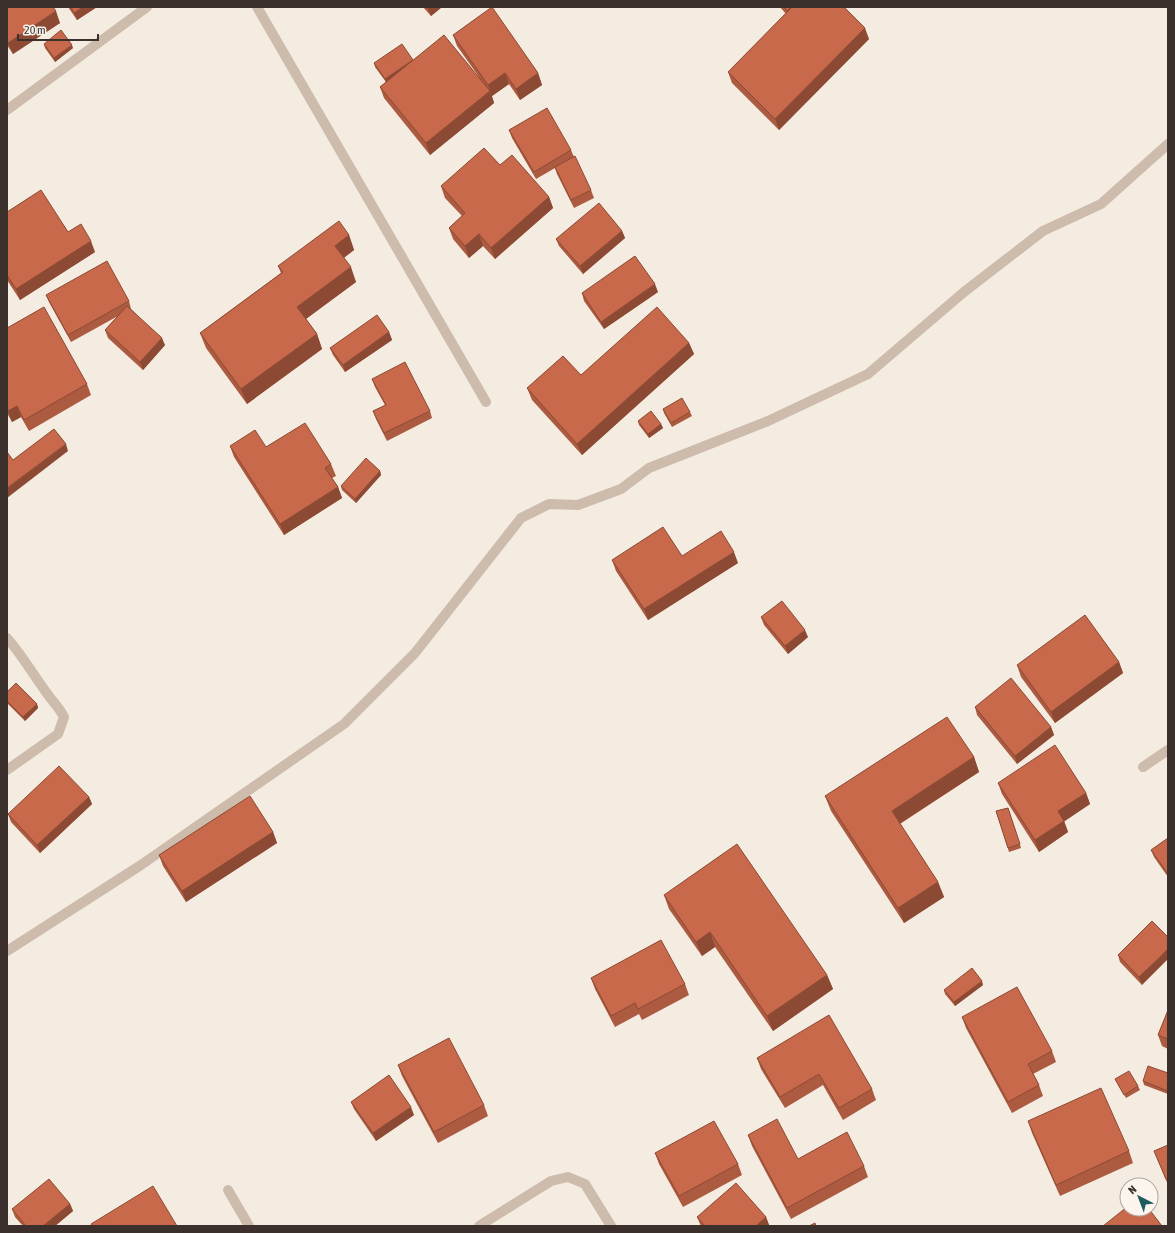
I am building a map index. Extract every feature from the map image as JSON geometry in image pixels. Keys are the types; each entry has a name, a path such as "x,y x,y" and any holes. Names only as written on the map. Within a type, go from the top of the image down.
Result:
{"street":[{"path":"7,110 147,7"},
{"path":"257,7 486,402"},
{"path":"7,951 141,865 344,724 415,653 521,518 548,504 578,505 621,489 649,468 768,421 868,374 964,292 1042,231 1101,204 1168,144"},
{"path":"7,638 21,654 46,693 60,708 64,717 58,734 7,770"},
{"path":"1143,767 1168,750"},
{"path":"479,1226 551,1181 568,1177 585,1184 611,1226"},
{"path":"228,1190 249,1226"}],"building":[{"path":"7,7 53,7 56,11 8,43"},
{"path":"71,7 83,7 74,13"},
{"path":"492,7 538,73 516,89 505,73 488,85 453,35"},
{"path":"784,7 791,7 787,11"},
{"path":"792,7 844,7 865,28 775,119 728,72"},
{"path":"61,30 72,45 54,58 44,44"},
{"path":"444,35 490,91 426,143 380,87"},
{"path":"402,44 413,60 385,79 374,63"},
{"path":"547,108 571,150 534,172 509,130"},
{"path":"484,148 500,165 512,155 549,197 491,248 479,234 465,246 449,228 465,213 441,186"},
{"path":"575,156 591,190 571,200 555,167"},
{"path":"41,190 68,232 81,224 91,241 16,289 7,275 7,212"},
{"path":"599,203 622,231 580,266 556,239"},
{"path":"339,221 349,235 335,246 351,267 297,307 317,334 241,389 200,333 283,272 278,266"},
{"path":"635,256 655,284 601,322 582,293"},
{"path":"107,261 129,301 68,335 46,295"},
{"path":"127,306 162,338 140,362 105,330"},
{"path":"44,307 87,384 24,420 17,406 8,411 7,408 7,328"},
{"path":"657,307 689,343 577,444 527,388 563,356 581,375"},
{"path":"377,315 389,332 343,365 330,348"},
{"path":"405,362 430,411 384,433 373,411 386,405 372,379"},
{"path":"682,398 690,412 671,423 663,409"},
{"path":"651,411 661,424 648,434 638,421"},
{"path":"305,423 331,464 325,468 338,487 280,524 230,446 255,430 266,447"},
{"path":"54,429 66,444 7,488 7,452 13,460"},
{"path":"366,458 380,471 355,499 341,486"},
{"path":"663,527 682,556 721,531 734,552 644,609 612,560"},
{"path":"782,601 805,630 785,646 761,617"},
{"path":"1085,615 1119,662 1051,712 1017,665"},
{"path":"1011,678 1051,727 1015,756 975,707"},
{"path":"16,683 37,704 23,717 7,701 7,692"},
{"path":"947,717 974,757 892,811 938,882 898,908 825,796"},
{"path":"1055,745 1086,793 1058,811 1064,821 1035,840 998,783"},
{"path":"59,766 89,797 37,845 8,814"},
{"path":"250,796 273,832 182,891 159,855"},
{"path":"1008,808 1020,844 1008,848 996,811"},
{"path":"1168,838 1168,874 1151,850"},
{"path":"737,844 827,975 767,1016 710,932 696,942 664,895"},
{"path":"1152,921 1168,937 1168,949 1139,977 1118,955"},
{"path":"661,940 685,984 638,1009 635,1003 611,1016 591,978"},
{"path":"972,968 982,981 954,1002 944,990"},
{"path":"1017,987 1052,1051 1028,1064 1039,1085 1008,1102 962,1017"},
{"path":"1168,1010 1168,1039 1158,1035"},
{"path":"829,1015 872,1089 839,1108 819,1074 780,1097 757,1058"},
{"path":"449,1038 484,1105 434,1132 398,1065"},
{"path":"1148,1066 1168,1073 1168,1091 1143,1081"},
{"path":"1129,1071 1138,1086 1124,1095 1115,1079"},
{"path":"389,1075 411,1107 373,1133 351,1102"},
{"path":"1101,1088 1129,1151 1056,1185 1028,1121"},
{"path":"777,1119 798,1159 847,1132 864,1166 787,1208 748,1135"},
{"path":"714,1121 738,1164 679,1196 655,1153"},
{"path":"1168,1145 1168,1179 1166,1179 1154,1151"},
{"path":"49,1179 70,1204 43,1226 26,1226 12,1209"},
{"path":"736,1183 766,1217 756,1226 705,1226 697,1217"},
{"path":"153,1186 177,1226 92,1226 91,1224"},
{"path":"1119,1213 1119,1217 1155,1217 1162,1226 1103,1226"},
{"path":"815,1223 816,1226 809,1226"}]}
